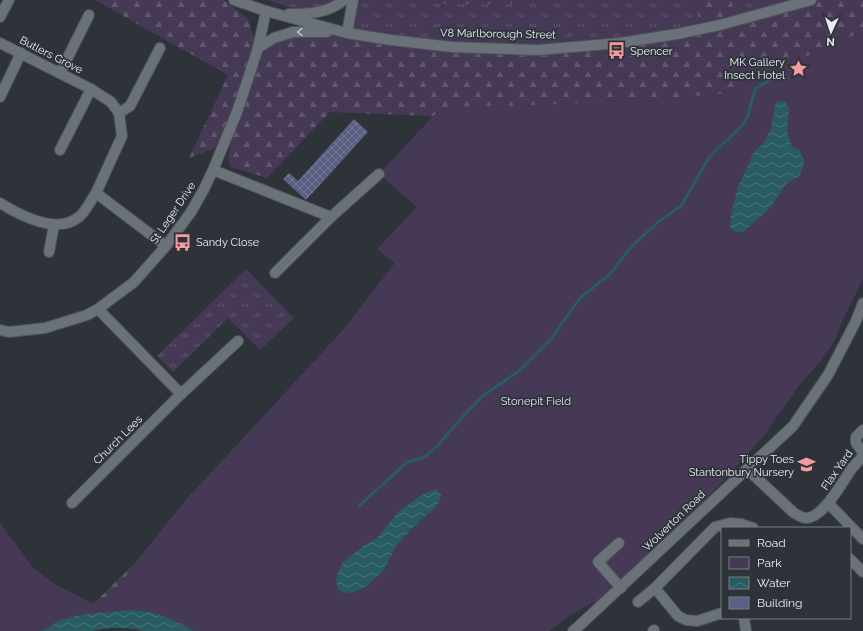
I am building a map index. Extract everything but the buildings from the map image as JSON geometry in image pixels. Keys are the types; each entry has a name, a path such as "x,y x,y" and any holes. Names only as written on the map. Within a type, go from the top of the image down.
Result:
{"street":[{"path":"0,17 9,0"},
{"name":"V8 Marlborough Street","path":"234,0 266,11 343,32 391,40 452,47 538,50 620,43 677,34 720,25 811,0"},
{"path":"277,14 310,14 327,10 344,0"},
{"path":"258,48 274,38 293,32 343,32 353,0"},
{"name":"St Leger Drive","path":"0,330 9,332 45,328 98,310 134,282 166,246 190,212 204,189 213,170 237,112 258,48 266,11"},
{"path":"60,73 89,15"},
{"name":"Butlers Grove","path":"0,43 91,89 111,102 119,113"},
{"path":"0,203 38,222 54,225 69,223 80,216 96,193 122,136 119,113 130,106 160,48"},
{"path":"0,97 21,53"},
{"path":"60,150 91,89"},
{"path":"213,170 331,217"},
{"path":"275,273 331,217 379,174"},
{"path":"96,193 166,246"},
{"path":"49,252 54,225"},
{"name":"Wolverton Road","path":"579,629 793,426 828,375 855,323 863,303"},
{"path":"98,310 181,394"},
{"name":"Church Lees","path":"72,503 181,394 238,341"},
{"name":"Flax Yard","path":"747,469 794,513 807,518 811,517 821,510 838,492 851,469 863,456 862,451 856,444 856,437 863,430"},
{"name":"Flax Yard","path":"828,503 863,539"},
{"path":"638,602 655,588 715,526 730,523 742,524 750,527"},
{"path":"619,543 598,562 621,588"},
{"path":"851,560 863,572"},
{"path":"655,588 678,616 686,620 697,621 721,613"},
{"path":"744,619 746,631"}],"green space":[{"path":"95,0 224,0 247,18 258,48 293,32 347,33 538,50 701,31 696,4 698,0 736,0 720,26 811,0 863,0 863,47 260,631 186,631 93,604 135,563 187,499 344,329 395,263 511,106 446,107 433,116 330,112 267,178 231,167 228,158 236,113 215,148 189,158 228,75"},
{"path":"267,0 344,0 310,14"},
{"path":"353,0 412,0 448,4 508,4 552,0 698,0 696,4 701,31 538,50 347,33"},
{"path":"412,0 552,0 508,4 448,4"},
{"path":"736,0 811,0 720,27"},
{"name":"Stonepit Field","path":"863,31 863,279 835,340 821,361 798,387 763,437 708,497 698,515 621,588 570,615 549,631 194,631 183,624 109,612 78,616 60,621 42,631 0,631 0,523 33,568 57,585 93,604 101,601 117,589 135,563 187,499 344,329 395,263 377,249 417,207 379,174 433,116 446,107 606,102 721,94"},
{"path":"246,269 294,318 260,350 228,318 173,372 157,356"}],"water":[{"path":"778,101 785,101 789,109 787,130 792,147 799,150 804,160 803,167 800,175 787,183 769,209 743,232 732,230 730,227 731,215 738,187 754,152 765,141 771,128 775,105"},
{"path":"436,489 441,495 437,506 412,528 396,546 384,570 368,585 358,591 348,593 338,589 336,581 343,563 363,546 377,538 399,511 423,494"},
{"path":"130,610 164,616 194,631 144,631 110,628 90,631 42,631 58,621 69,618 95,613"}],"waterway":[{"path":"359,506 407,462 425,457 484,395 519,371 551,339 580,298 610,274 631,247 657,223 681,206 710,156 743,125 748,115 755,89 773,78"}],"place":[{"name":"Spencer","path":"617,51"},
{"name":"MK Gallery Insect Hotel","path":"798,68"},
{"name":"Sandy Close","path":"183,242"},
{"name":"Tippy Toes Stantonbury Nursery","path":"807,465"}]}
